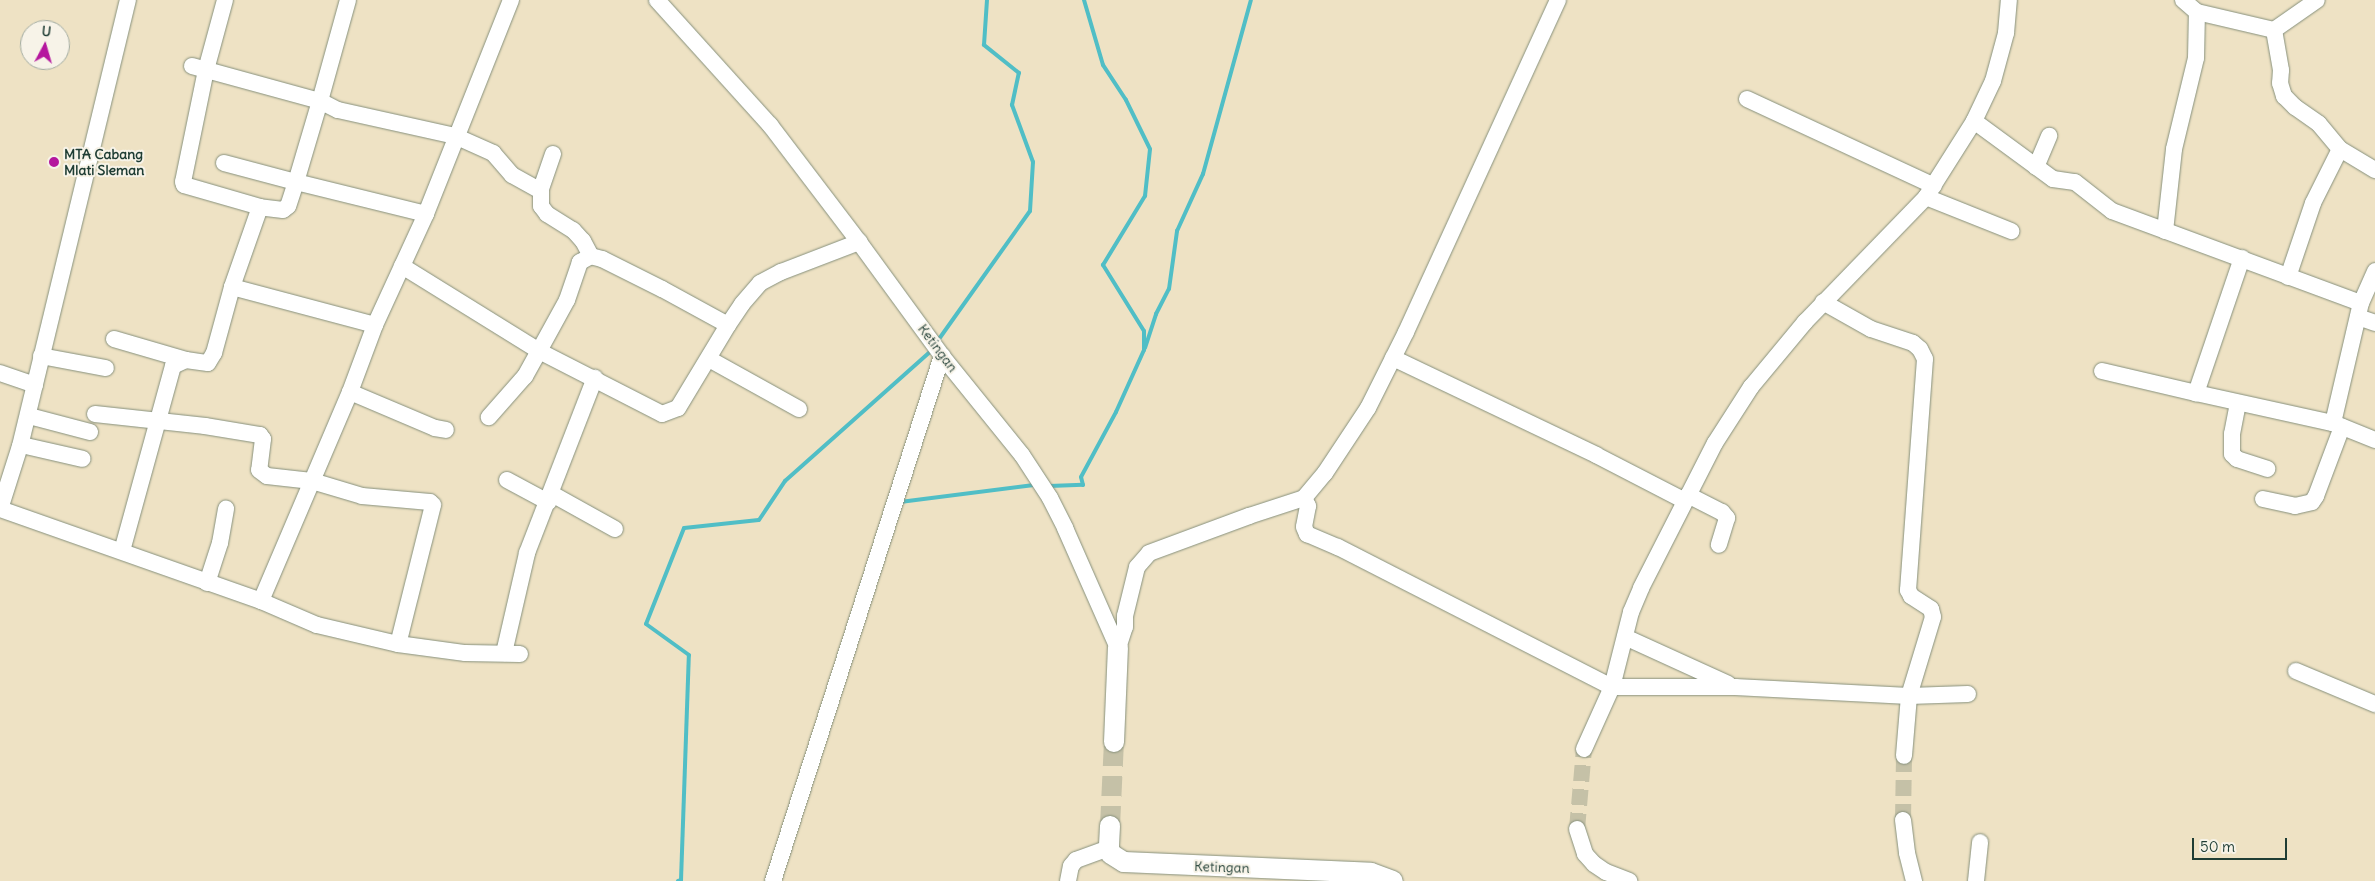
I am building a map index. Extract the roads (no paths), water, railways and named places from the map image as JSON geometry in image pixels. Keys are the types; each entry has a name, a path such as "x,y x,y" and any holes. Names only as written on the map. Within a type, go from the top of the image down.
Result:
{"main road":[{"name":"Ketingan","path":"1114,742 1118,648"},
{"path":"1109,848 1110,826"},
{"name":"Ketingan","path":"1109,848 1111,854 1117,859 1132,863 1371,873 1392,881"}],"street":[{"path":"128,0 20,446 0,509 260,600 317,625 398,644 465,653 512,653 527,553 550,498 595,378"},
{"path":"225,0 199,68 183,182 184,184 260,207 283,210 288,206 296,182 348,0"},
{"path":"260,600 350,392 375,325 426,214 511,0"},
{"name":"Ketingan","path":"657,0 770,125 859,242 942,356 1022,455 1050,498 1118,648"},
{"path":"1118,648 1125,627 1125,616 1137,567 1149,553 1304,498 1325,473 1368,408 1393,358 1558,0"},
{"path":"1584,749 1612,687 1631,612 1641,588 1715,443 1751,387 1823,302 1930,192 1974,120 1993,81 2001,61 2009,0"},
{"path":"2184,0 2197,12 2274,30 2317,0"},
{"path":"2165,230 2174,149 2196,58 2197,12"},
{"path":"2274,30 2281,70 2280,83 2284,96 2295,107 2326,130 2340,149 2375,170"},
{"path":"199,68 320,101 338,110 456,136 493,153 512,175 541,191"},
{"path":"1747,99 2011,231"},
{"path":"1974,120 2053,179 2075,182 2112,211 2242,258 2288,277 2359,310 2375,323"},
{"path":"2036,166 2049,136"},
{"path":"2288,277 2313,203 2340,149"},
{"path":"553,154 541,191 542,209 572,230 583,241 591,256"},
{"path":"224,163 426,214"},
{"path":"114,340 186,360 208,363 212,359 232,287 260,207"},
{"path":"402,266 539,351 662,414 678,408 728,325 742,304 760,283 781,272 859,242"},
{"path":"488,417 520,382 567,300 580,262 591,256 602,259 662,289 728,325"},
{"path":"2196,394 2242,258"},
{"path":"2263,499 2295,506 2312,502 2316,496 2338,425 2359,310 2375,271"},
{"path":"232,287 375,325"},
{"path":"1823,302 1871,329 1914,343 1920,349 1925,359 1908,590 1911,596 1931,609 1933,617 1909,696 1904,756"},
{"path":"41,356 106,368"},
{"path":"773,881 942,356"},
{"path":"1393,358 1687,498 1722,512 1727,518 1719,544"},
{"path":"709,359 799,410"},
{"path":"122,551 172,366 186,360"},
{"path":"2102,371 2338,425 2373,438"},
{"path":"0,373 35,385"},
{"path":"350,392 435,428 446,430"},
{"path":"2238,402 2232,434 2232,454 2237,459 2267,469"},
{"path":"95,414 260,435 263,439 259,470 262,473 280,478 312,481 362,496 426,500 432,505 398,644"},
{"path":"33,417 90,432"},
{"path":"26,446 83,459"},
{"path":"507,480 615,529"},
{"path":"1304,498 1308,506 1304,527 1307,534 1338,547 1612,687 1735,688 1909,696 1968,694"},
{"path":"207,583 220,543 226,509"},
{"path":"1625,638 1735,688"},
{"path":"2296,671 2375,704"},
{"path":"1903,820 1907,853 1914,881"},
{"path":"1577,829 1585,854 1594,864 1606,872 1629,881"},
{"path":"1976,881 1980,842"},
{"path":"1068,881 1072,866 1076,860 1109,848"}],"waterway":[{"path":"939,339 1030,211 1033,162 1012,105 1019,73 984,45 987,0"},
{"path":"1049,486 1083,485 1081,477 1116,412 1144,350 1144,331 1103,265 1145,196 1150,149 1126,100 1103,65 1084,0"},
{"path":"1145,348 1156,314 1169,289 1177,231 1203,174 1251,0"},
{"path":"678,881 681,880 689,655 646,624 684,528 759,520 785,481 930,352"},
{"path":"900,502 1034,485"}],"tunnel":[{"path":"1110,826 1114,742"},
{"path":"1577,829 1584,749"},
{"path":"1903,820 1904,756"}],"place":[{"name":"MTA Cabang Mlati Sleman","path":"54,162"}]}
